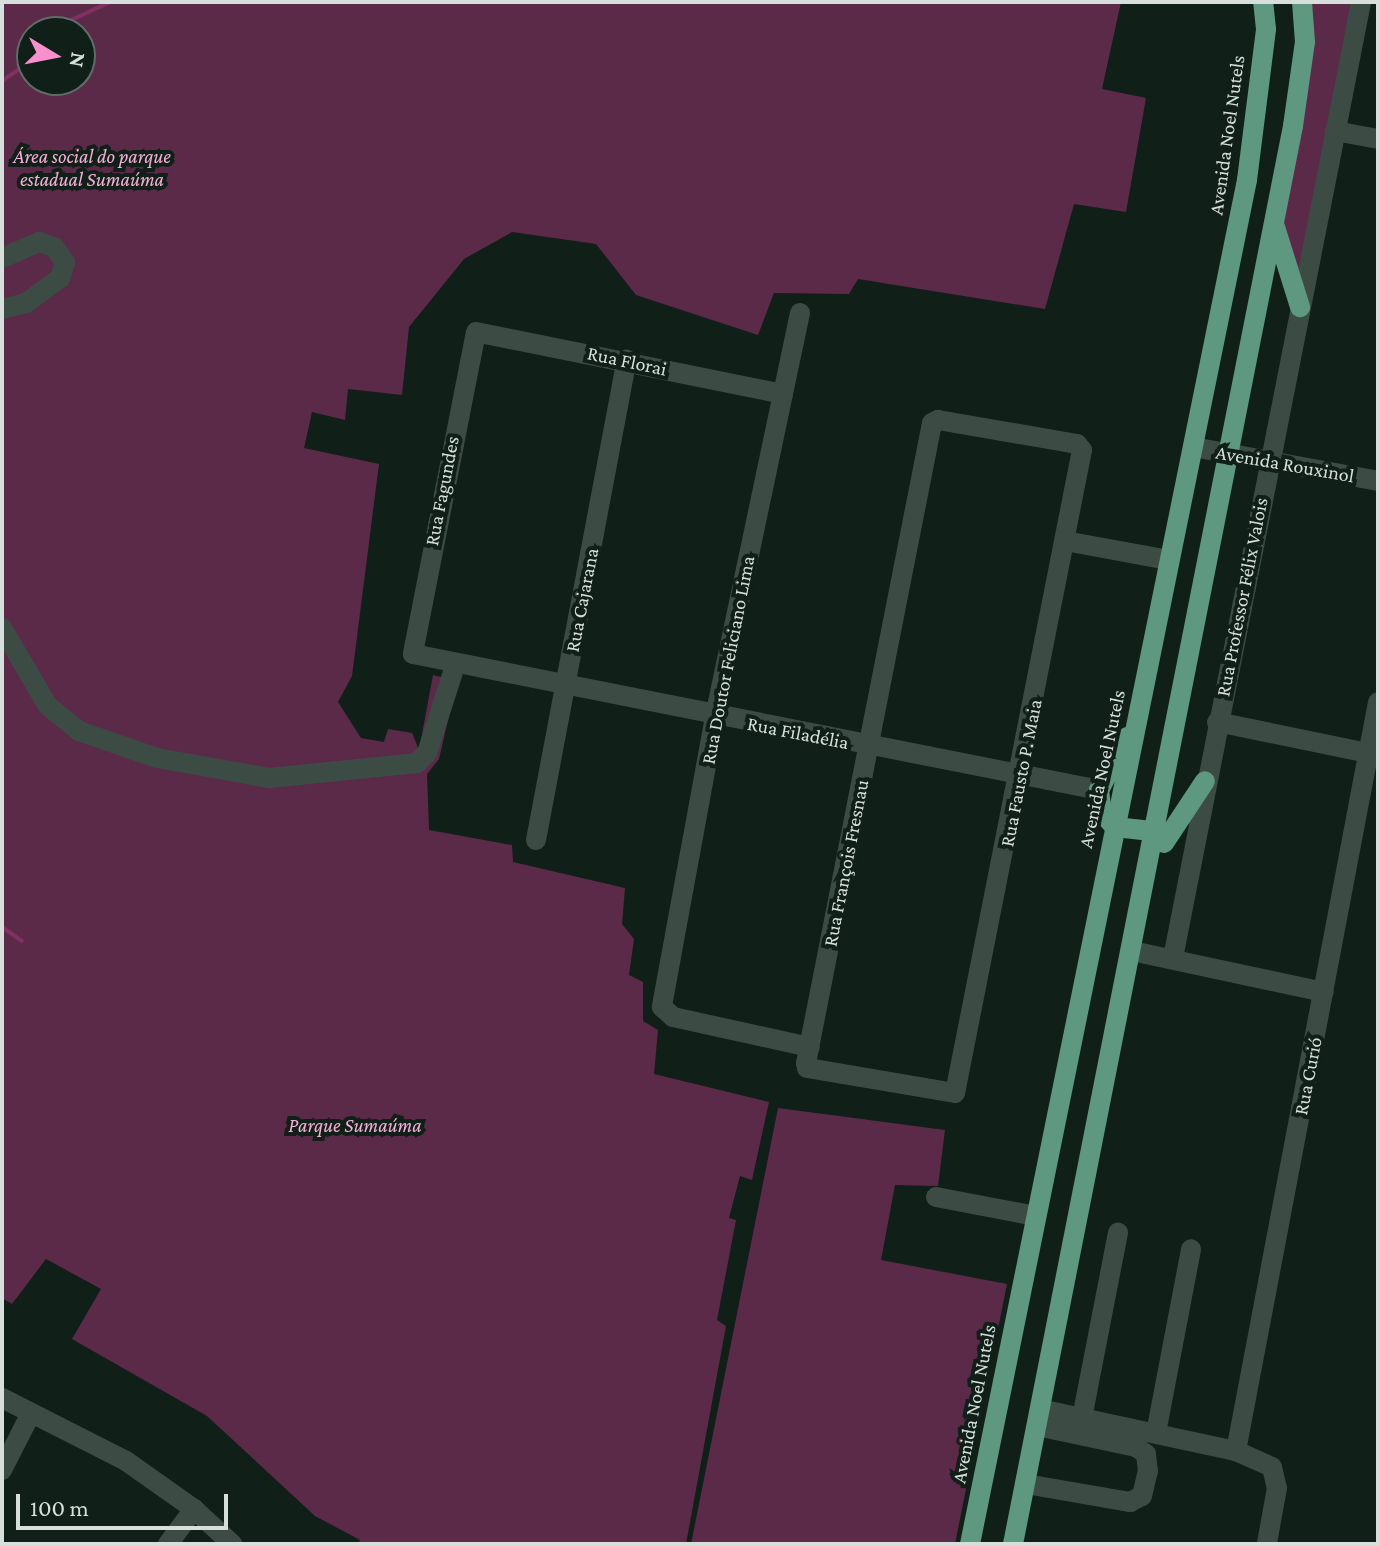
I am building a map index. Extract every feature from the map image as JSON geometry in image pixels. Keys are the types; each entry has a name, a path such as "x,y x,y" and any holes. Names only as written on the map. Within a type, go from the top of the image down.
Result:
{"main road":[{"name":"Avenida Noel Nutels","path":"970,1544 1247,180 1266,29 1263,2"},
{"path":"1013,1544 1150,862 1163,831 1305,42 1302,2"},
{"path":"1274,223 1300,307"},
{"path":"1138,715 1099,790 1102,813 1115,827 1163,831"},
{"path":"1163,831 1205,781"}],"street":[{"name":"Rua Professor Félix Valois","path":"1173,958 1205,781 1361,2"},
{"path":"1335,131 1378,139"},
{"path":"2,258 39,242 54,247 65,262 60,278 37,295 2,309"},
{"name":"Rua Doutor Feliciano Lima","path":"800,313 715,717 662,1007 673,1017 810,1047"},
{"name":"Rua Florai","path":"473,335 479,331 783,394"},
{"name":"Rua Fagundes","path":"411,647 473,335"},
{"name":"Rua Cajarana","path":"536,840 627,360"},
{"name":"Rua Fausto P. Maia","path":"807,1068 955,1093 1020,777 1082,450 1077,444 932,423"},
{"name":"Rua François Fresnau","path":"807,1068 932,423"},
{"name":"Avenida Rouxinol","path":"1193,447 1378,481"},
{"path":"1065,541 1169,560"},
{"path":"2,628 48,706 79,731 157,758 269,778 417,763 427,753 455,666"},
{"name":"Rua Filadélia","path":"411,647 420,659 1099,790"},
{"name":"Rua Curió","path":"1236,1451 1373,743 1378,702"},
{"path":"1217,722 1373,743"},
{"path":"1163,831 1190,865"},
{"path":"1132,951 1324,992"},
{"path":"936,1197 1036,1216"},
{"path":"1082,1418 1118,1232"},
{"path":"1156,1433 1191,1249"},
{"path":"2,1398 126,1461 194,1509 231,1543"},
{"path":"2,1470 31,1413"},
{"path":"1039,1417 1082,1418 1236,1451 1277,1474 1267,1543"},
{"path":"1026,1484 1130,1502 1142,1496 1148,1471 1146,1454 1136,1447 1039,1417"},
{"path":"168,1544 194,1509"}],"green space":[{"name":"Parque Sumaúma","path":"2,2 1121,2 1102,89 1146,98 1126,212 1074,204 1045,309 858,279 849,294 774,293 758,335 636,295 596,244 512,232 464,259 409,327 402,395 348,389 345,420 312,412 304,448 379,464 352,676 338,702 361,738 384,742 388,729 412,733 419,750 433,675 457,681 439,759 427,774 429,830 512,845 513,862 625,888 622,924 634,939 629,975 643,982 643,1021 658,1030 654,1074 769,1102 752,1180 740,1176 729,1218 736,1220 717,1320 726,1326 686,1544 358,1544 360,1540 315,1516 207,1416 72,1339 101,1289 46,1259 12,1304 2,1298"},
{"path":"1302,2 1361,2 1300,307 1274,223"},
{"path":"778,1108 945,1130 938,1186 895,1185 881,1260 1007,1284 955,1544 691,1544"}],"waterway":[{"path":"80,16 110,2"},
{"path":"2,81 16,71"},
{"path":"2,927 22,941"}],"park label":[{"name":"Área social do parque estadual Sumaúma","path":"92,168"}]}
